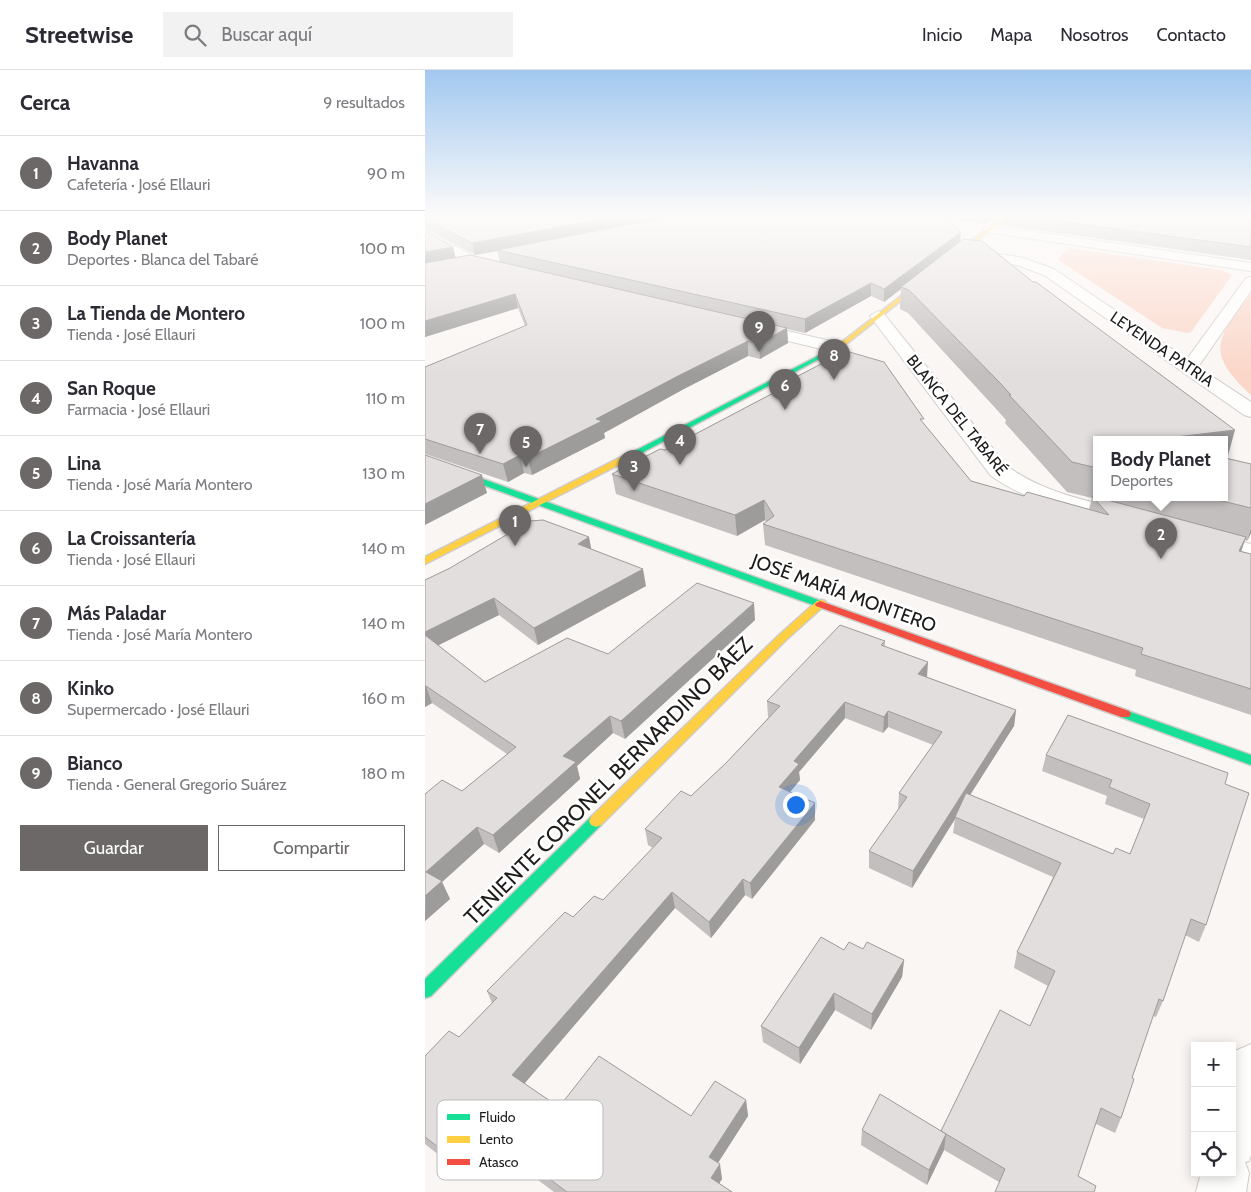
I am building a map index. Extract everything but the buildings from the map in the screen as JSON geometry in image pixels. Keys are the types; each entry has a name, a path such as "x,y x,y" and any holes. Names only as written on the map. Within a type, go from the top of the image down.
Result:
{"street":[{"path":"505,269 512,271"},
{"path":"425,561 838,348 936,269"},
{"name":"LEYENDA PATRIA","path":"1042,269 1049,272 1251,411"},
{"path":"1189,368 1251,281"},
{"name":"BLANCA DEL TABARÉ","path":"878,316 999,471 1007,478 1032,491 1146,523"},
{"path":"733,324 838,348"},
{"name":"JOSÉ MARÍA MONTERO","path":"425,461 1251,760"},
{"path":"1184,534 1251,552"},
{"name":"TENIENTE CORONEL BERNARDINO BÁEZ","path":"425,990 782,638 821,603"},
{"path":"1235,1132 1251,1066"},
{"path":"1221,1192 1224,1177"}],"shaded area":[{"path":"1073,269 1217,269 1232,275 1191,332 1162,328"},
{"path":"1251,294 1251,395 1236,380 1227,367 1222,356 1221,345 1223,334"}],"traffic: fast":[{"path":"629,456 839,347"},
{"path":"425,461 820,604"},
{"path":"1125,714 1251,760"},
{"path":"425,990 596,821"}],"traffic: slow":[{"path":"839,347 938,269"},
{"path":"425,561 629,456"},
{"path":"596,821 782,638 821,603"}],"traffic: jam":[{"path":"820,604 1125,714"}],"place":[{"name":"Bianco","path":"759,352"},
{"name":"Kinko","path":"834,380"},
{"name":"La Croissantería","path":"785,410"},
{"name":"Más Paladar","path":"480,454"},
{"name":"San Roque","path":"680,465"},
{"name":"Lina","path":"526,467"},
{"name":"La Tienda de Montero","path":"634,491"},
{"name":"Havanna","path":"515,546"},
{"name":"Body Planet","path":"1161,559"}]}
